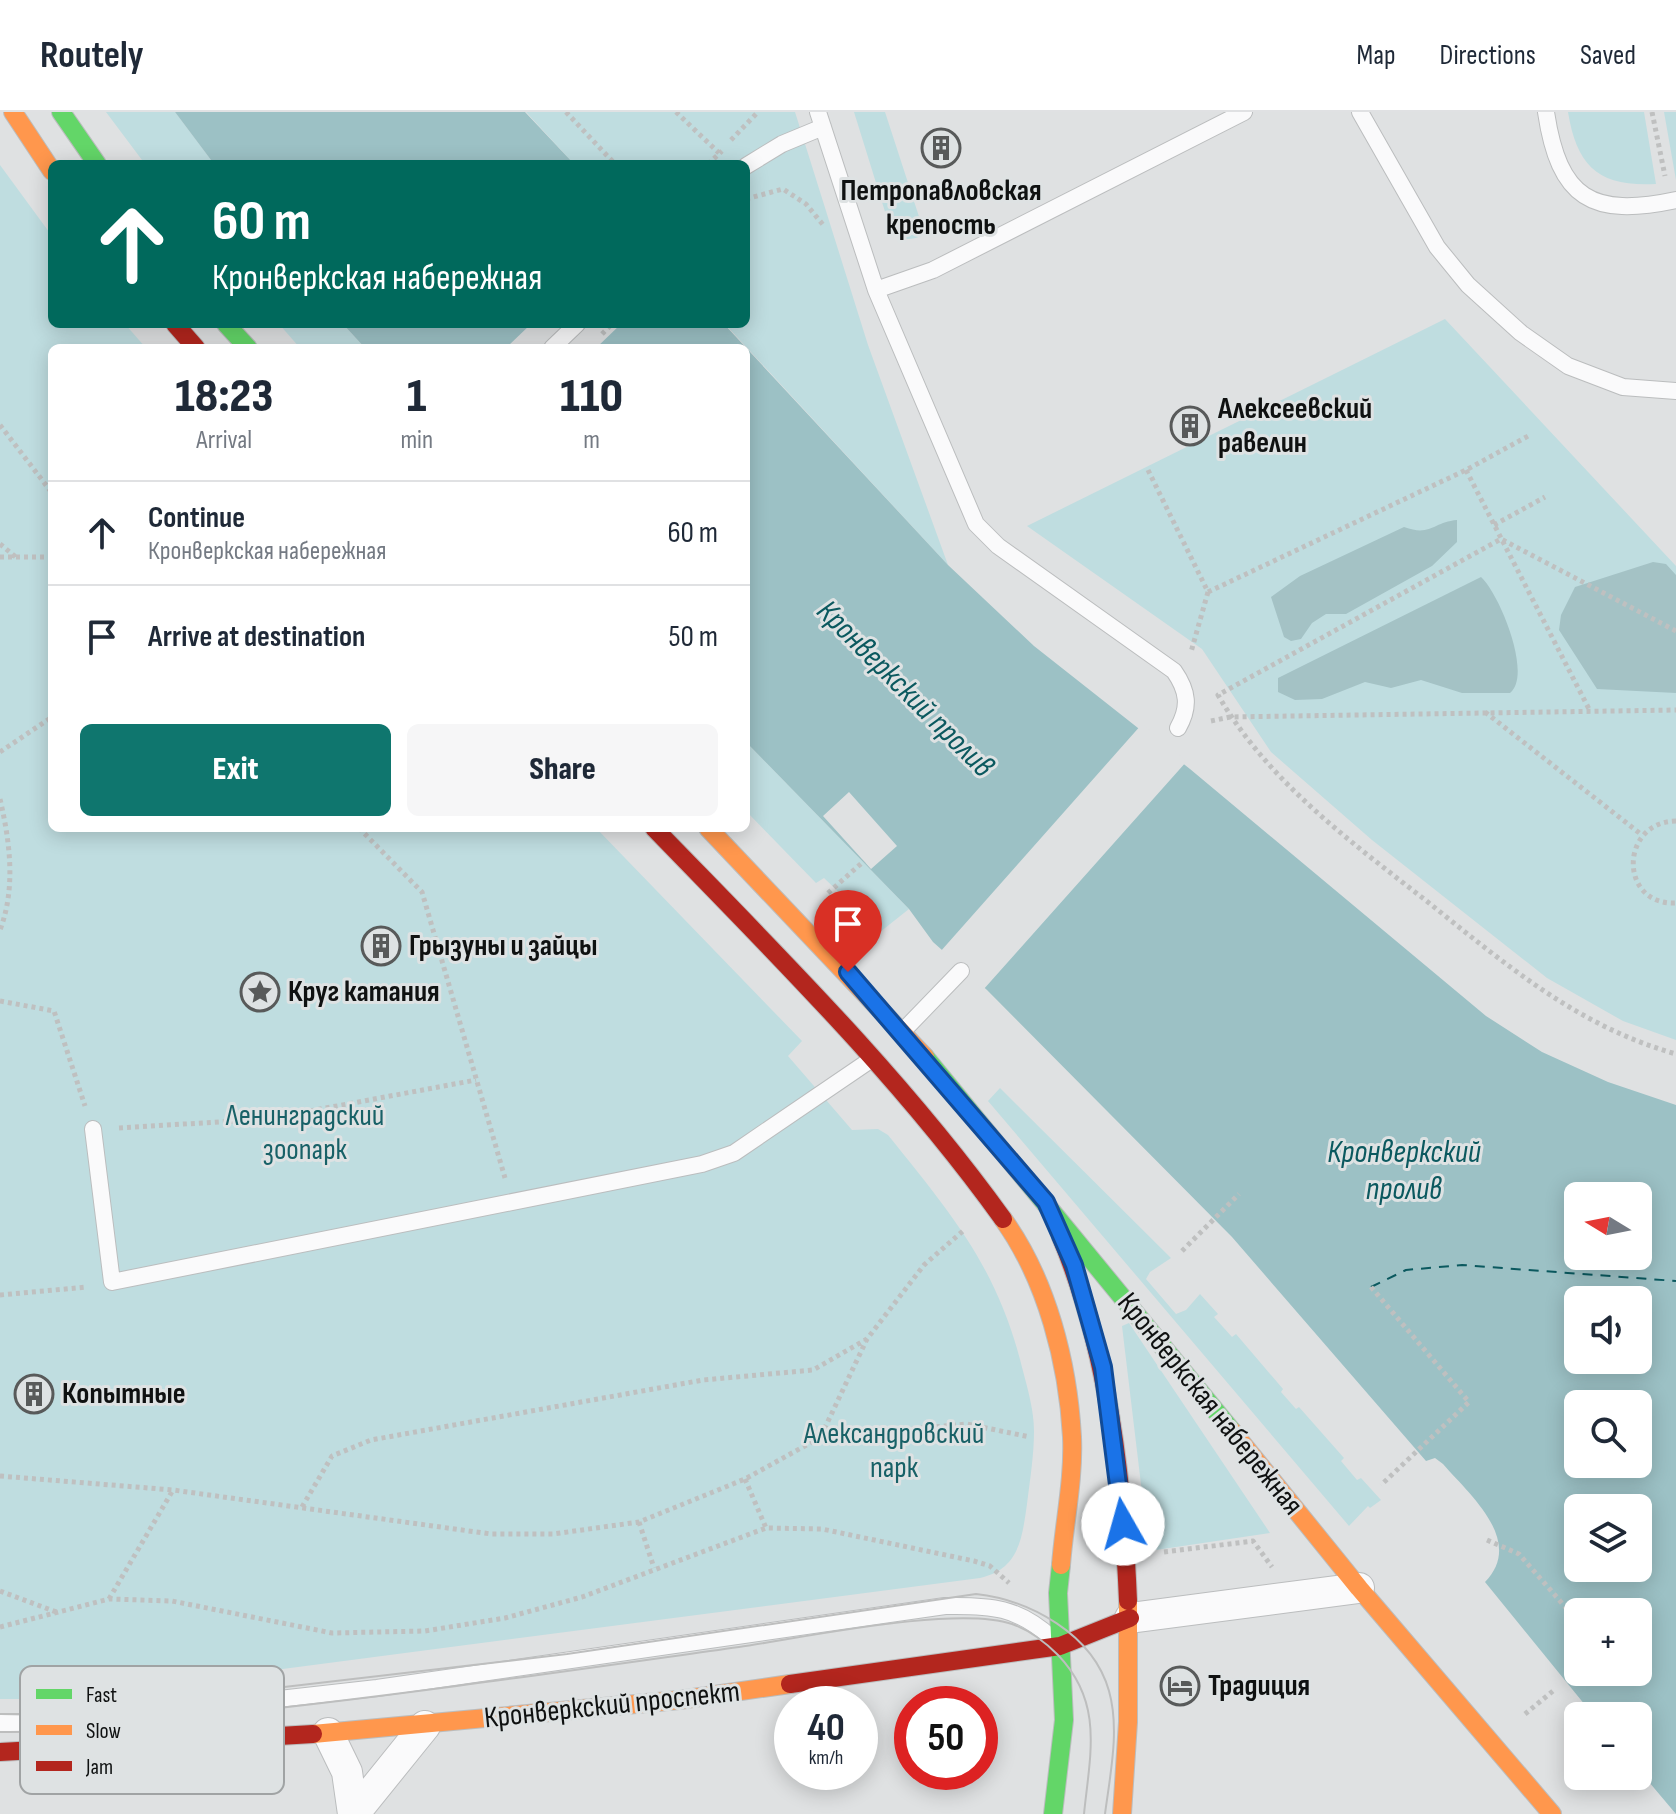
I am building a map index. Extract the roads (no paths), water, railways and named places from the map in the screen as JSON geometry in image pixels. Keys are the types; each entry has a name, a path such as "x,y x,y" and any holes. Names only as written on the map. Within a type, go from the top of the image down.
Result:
{"main road":[{"path":"13,112 48,165"},
{"path":"61,112 94,160"},
{"path":"178,328 192,344"},
{"path":"230,328 244,344"},
{"name":"Кронверкская набережная","path":"658,832 888,1045 1046,1202 1359,1588 1552,1814"},
{"name":"Кронверкская набережная","path":"711,832 888,1045 969,1172 1018,1240 1036,1279 1065,1371 1072,1440 1058,1593 1064,1720 1053,1814"},
{"path":"1046,1202 1074,1265 1103,1367 1127,1555 1131,1713 1122,1814"},
{"name":"Кронверкский проспект","path":"284,1736 425,1726 679,1700 1060,1646 1130,1618"},
{"name":"Кронверкский проспект","path":"0,1752 20,1751"}],"street":[{"name":"Кронверкский проспект","path":"1130,1618 1359,1588"},
{"path":"354,1814 425,1726"},
{"path":"328,1733 347,1772 354,1814"}],"lane":[{"path":"876,290 933,270 1244,112"},
{"path":"1360,112 1437,247 1468,285 1521,333 1568,366 1623,387 1676,391"},
{"path":"1546,112 1554,155 1569,181 1588,199 1609,207 1635,207 1673,200"},
{"path":"750,164 820,120 876,290 976,524 998,546 1174,671 1187,701 1185,716 1178,728"},
{"path":"556,344 573,328"},
{"path":"93,1129 112,1282 702,1164 734,1153 888,1045 961,971"},
{"path":"284,1698 377,1688 945,1606 976,1605 1016,1612 1036,1624 1060,1646"},
{"path":"0,1723 20,1723"}],"water":[{"path":"175,112 525,112 570,160 211,160"},
{"name":"Кронверкский пролив","path":"347,328 728,328 743,344 361,344"},
{"name":"Кронверкский пролив","path":"750,352 948,565 1034,646 1190,769 1486,1016 1542,1052 1608,1082 1676,1105 1676,1814 1652,1786 1652,1702 1583,1702 1570,1686 1652,1686 1652,1598 1564,1598 1564,1679 1485,1582 1496,1566 1499,1551 1496,1535 1479,1504 1443,1464 1435,1458 1426,1461 1232,1237 987,990 933,942 909,909 750,746"}],"tram line":[{"path":"284,1687 567,1654 976,1594 1017,1604 1057,1623 1089,1653 1101,1671 1109,1691 1114,1721 1105,1814"},
{"path":"284,1707 739,1647 878,1625 955,1618 987,1619 1025,1630 1058,1655 1073,1673 1088,1711 1090,1730 1091,1750 1084,1814"},
{"path":"0,1714 20,1714"},
{"path":"0,1732 20,1732"}],"place":[{"name":"Петропавловская крепость","path":"941,148"},
{"name":"Алексеевский равелин","path":"1190,426"},
{"name":"Грызуны и зайцы","path":"381,946"},
{"name":"Круг катания","path":"260,992"},
{"name":"Копытные","path":"34,1394"},
{"name":"Традиция","path":"1180,1686"}],"park label":[{"name":"Ленинградский зоопарк","path":"305,1133"},
{"name":"Александровский парк","path":"894,1451"}]}
